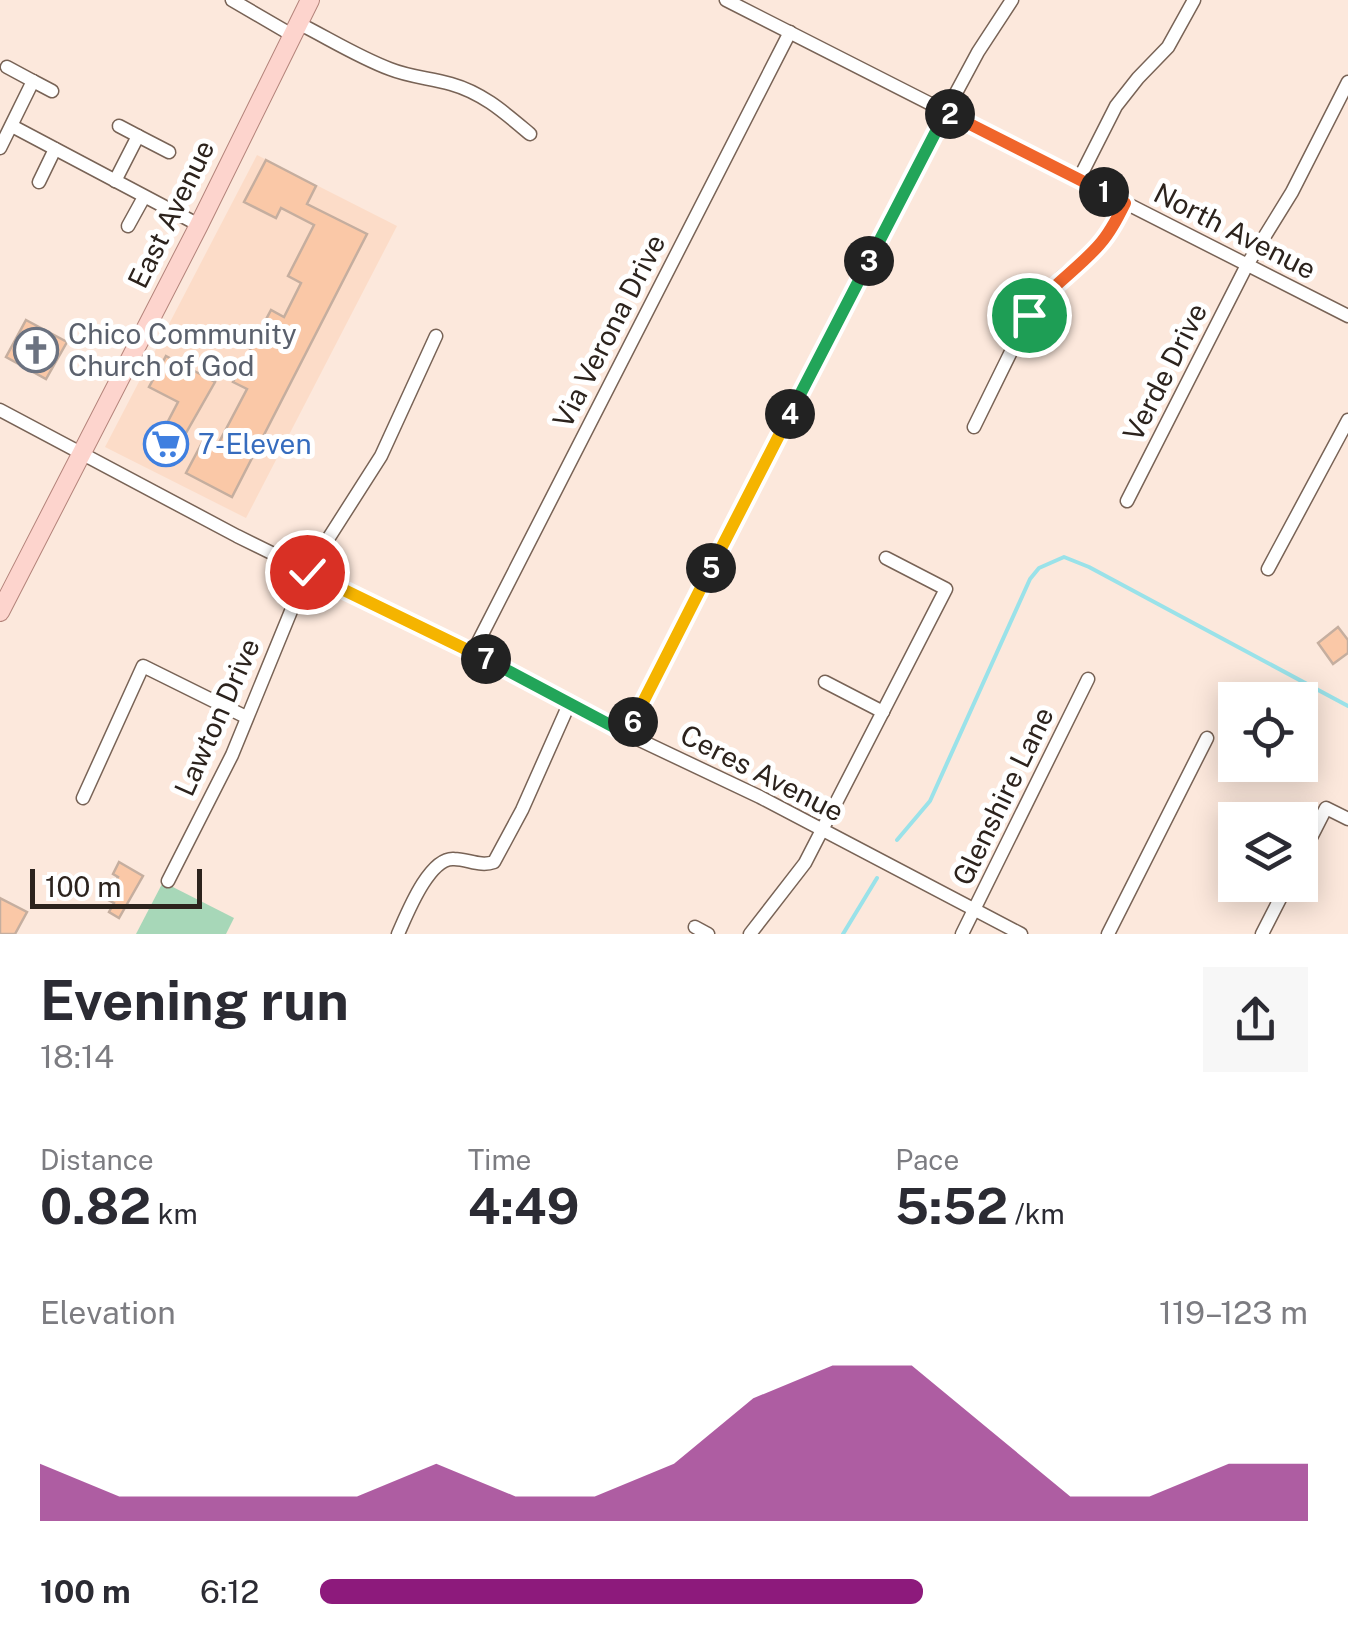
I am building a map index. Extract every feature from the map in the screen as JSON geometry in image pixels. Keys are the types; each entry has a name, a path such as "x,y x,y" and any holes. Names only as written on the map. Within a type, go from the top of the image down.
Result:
{"main road":[{"name":"East Avenue","path":"0,612 310,0"}],"street":[{"path":"232,0 385,68 471,91 496,104 530,134"},
{"name":"North Avenue","path":"726,0 1348,316"},
{"path":"627,734 946,112 1012,0"},
{"path":"1078,179 1116,106 1168,47 1194,0"},
{"name":"Via Verona Drive","path":"473,652 790,32"},
{"path":"6,67 52,92"},
{"path":"0,148 33,81"},
{"name":"Verde Drive","path":"1127,501 1247,265 1292,192 1348,82"},
{"path":"12,126 199,225"},
{"path":"119,126 169,152"},
{"path":"115,181 138,136"},
{"path":"39,182 55,149"},
{"path":"128,226 144,196"},
{"path":"974,427 1029,315 1102,242 1125,203"},
{"name":"Lawton Drive","path":"168,881 232,755 307,572 381,456 436,336"},
{"name":"Ceres Avenue","path":"0,410 307,572 473,652 1021,934"},
{"path":"1268,569 1348,420"},
{"path":"750,934 805,863 946,590 886,558"},
{"path":"83,798 143,666 246,717"},
{"name":"Glenshire Lane","path":"962,934 1088,679"},
{"path":"825,682 883,712"},
{"path":"398,934 424,882 442,861 449,858 487,865 494,862 570,702"},
{"path":"1108,934 1208,738"},
{"path":"1318,824 1326,808 1348,820"},
{"path":"1262,934 1278,902"}],"shaded area":[{"path":"257,155 397,226 246,518 105,447"}],"green space":[{"path":"163,882 234,918 226,934 136,934"}],"building":[{"path":"266,160 316,186 307,204 367,234 232,497 186,473 203,441 216,448 247,389 233,382 271,310 284,317 301,283 288,276 314,225 281,208 276,218 244,202"},
{"name":"Chico Community Church of God","path":"26,320 67,342 46,379 6,357"},
{"path":"166,356 215,382 170,461 152,452 178,402 149,387"},
{"path":"1338,627 1348,640 1348,653 1333,664 1318,643"},
{"path":"119,862 143,876 119,918 109,912 114,903 106,899 118,877 113,874"},
{"path":"0,898 27,912 15,934 0,934"}],"waterway":[{"path":"897,840 930,801 1030,579 1039,568 1064,557 1348,706"},
{"path":"843,934 877,878"}],"place":[{"name":"Chico Community Church of God","path":"36,350"},
{"name":"7-Eleven","path":"166,444"}],"route":[{"path":"307,572 473,652 627,734 946,112 1125,203 1102,242 1042,297 1029,315"}]}
